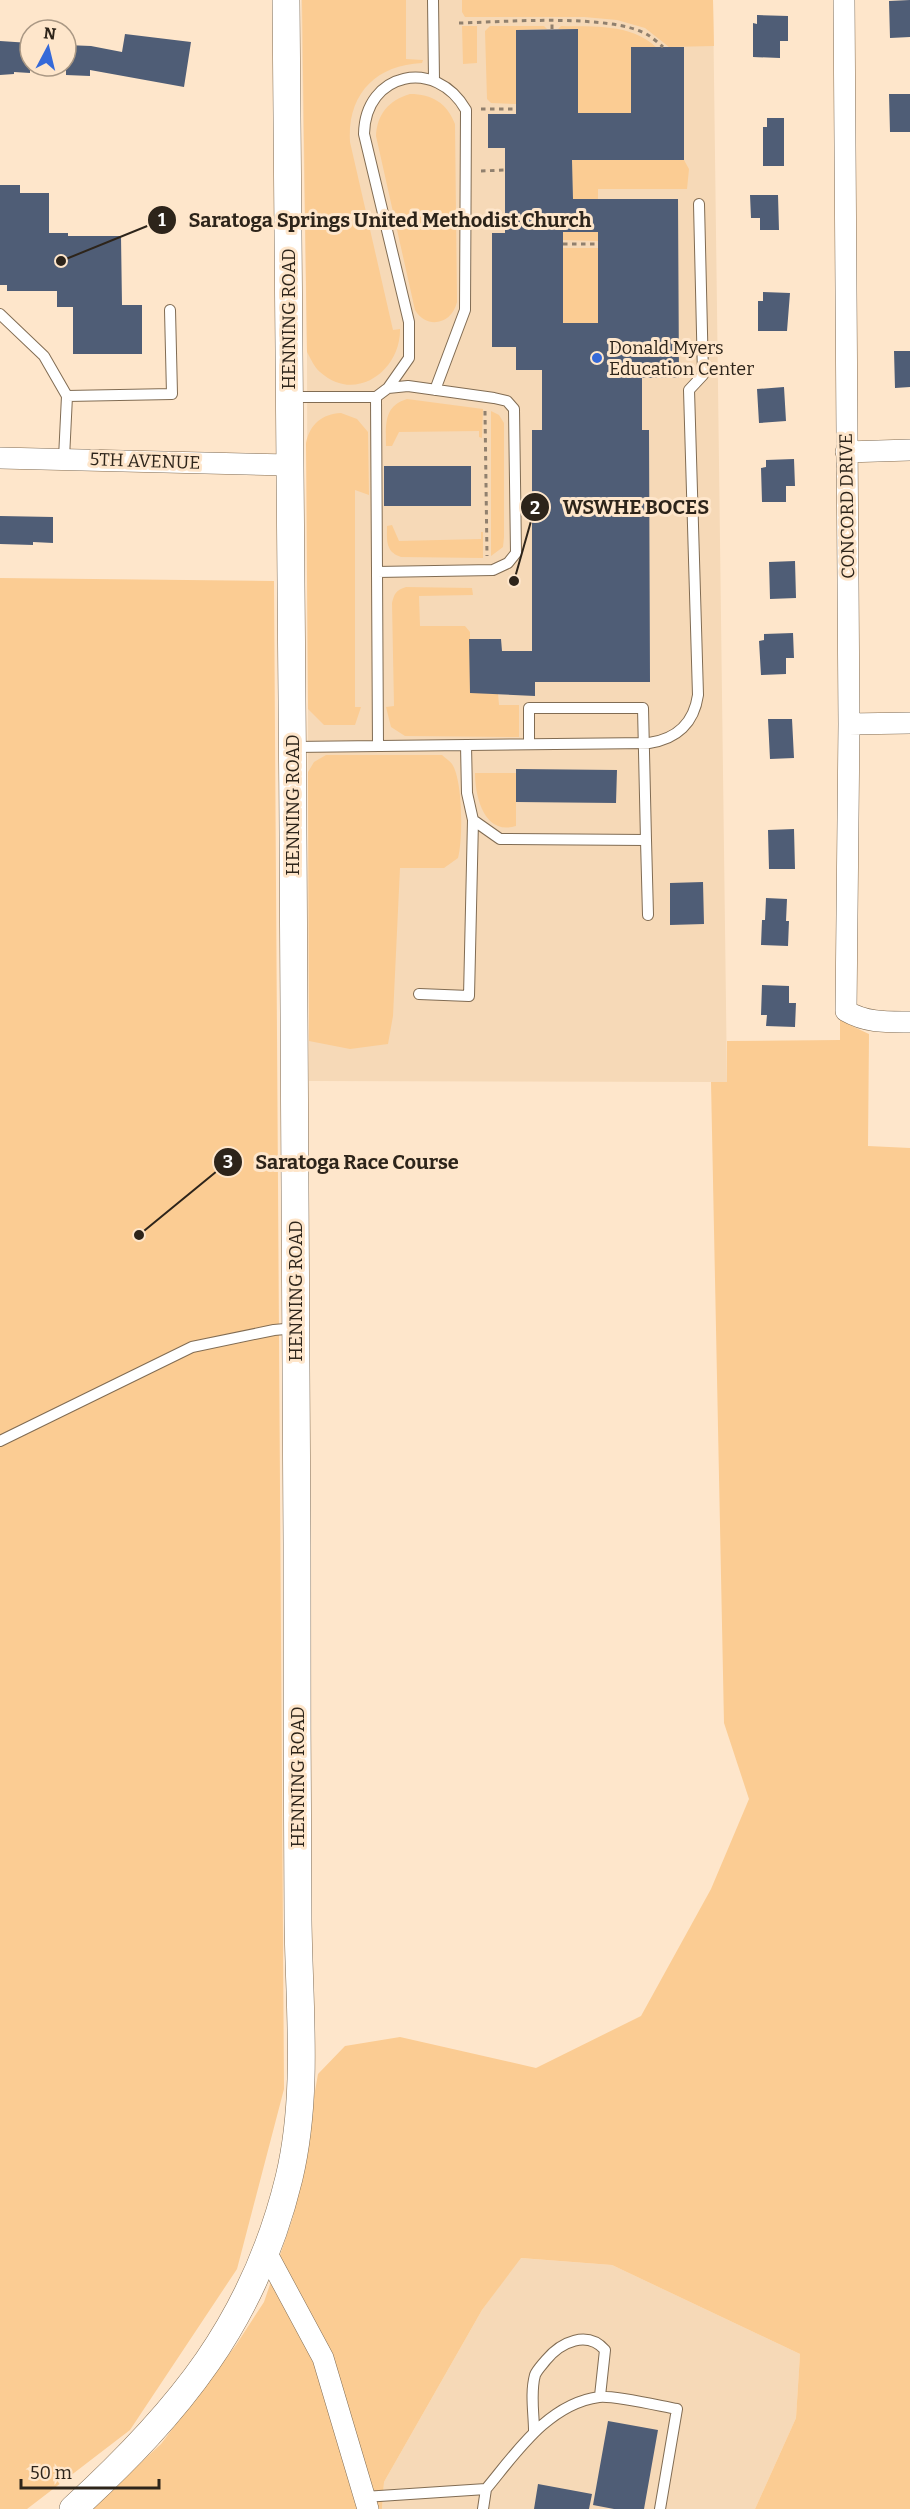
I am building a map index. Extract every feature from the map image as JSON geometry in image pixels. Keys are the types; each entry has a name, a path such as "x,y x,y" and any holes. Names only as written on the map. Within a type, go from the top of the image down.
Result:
{"street":[{"name":"HENNING ROAD","path":"73,2509 146,2439 189,2390 252,2288 266,2252 289,2177 299,2114 301,2055 298,1918 297,1328 286,0"},
{"name":"CONCORD DRIVE","path":"844,0 849,724 846,1011 868,1021 910,1022"},
{"path":"846,452 910,450"},
{"name":"5TH AVENUE","path":"0,458 290,465"},
{"path":"849,724 910,723"},
{"path":"266,2252 322,2358 366,2503"}],"lane":[{"path":"433,0 434,80"},
{"path":"290,397 376,397 388,388 409,358 409,322 363,134 364,122 372,100 389,85 411,77 434,80 453,91 466,110 465,310 435,390"},
{"path":"293,747 660,741 680,732 693,715 698,695 688,390 703,375 699,204"},
{"path":"67,396 172,394 170,310"},
{"path":"0,314 44,356 67,396 64,458"},
{"path":"377,572 493,570 508,563 516,553 513,409 507,401 408,386 388,388"},
{"path":"376,397 378,746"},
{"path":"529,744 529,708 643,708 648,915"},
{"path":"419,994 469,996 473,820 467,793 466,745"},
{"path":"473,820 500,839 646,840"},
{"path":"0,1441 192,1347 274,1330 297,1328"},
{"path":"534,2432 533,2387 536,2373 551,2355 568,2341 583,2339 598,2342 605,2350 600,2396"},
{"path":"483,2509 486,2489 534,2432 567,2407 600,2396 677,2409 660,2509"},
{"path":"366,2503 486,2489"}],"path":[{"path":"552,21 552,29"},
{"path":"459,23 593,22 625,26 648,34 663,47"},
{"path":"481,109 516,109"},
{"path":"481,171 505,170"},
{"path":"563,244 598,244"},
{"path":"485,411 487,558"}],"shaded area":[{"path":"301,0 713,0 727,1082 309,1081 307,352"},
{"path":"302,0 406,0 406,59 423,60 422,63 405,65 378,76 359,97 350,125 350,142 393,330 400,329 393,358 384,370 361,384 347,385 334,381 318,370 307,352"},
{"path":"462,0 713,0 714,46 669,47 645,28 617,20 584,17 465,17 462,12"},
{"path":"462,26 477,26 477,63 463,64"},
{"path":"490,26 544,26 547,29 516,30 516,104 491,103 487,99 485,31"},
{"path":"561,26 623,30 646,39 656,47 631,47 631,113 578,113 578,30 558,29"},
{"path":"410,94 418,94 438,101 448,110 455,124 457,302 450,315 439,322 426,320 415,310 376,136 379,121 390,104"},
{"path":"572,160 684,160 689,169 687,189 598,189 598,241 563,240 563,232 573,232"},
{"path":"563,248 598,248 598,323 563,323"},
{"path":"407,399 483,409 482,438 479,437 479,431 399,432 392,446 386,446 386,424 390,412 399,402"},
{"path":"491,411 499,415 504,423 504,537 503,547 491,556"},
{"path":"341,413 357,419 368,432 369,495 355,490 355,707 361,707 355,725 324,725 308,709 306,443 310,430 318,421 328,415"},
{"path":"392,525 399,541 481,539 481,532 483,532 483,558 401,557 392,552 388,545 387,526"},
{"path":"0,578 274,581 284,2089 237,2269 130,2430 27,2509 0,2509"},
{"path":"406,587 472,588 473,595 419,596 420,626 465,626 470,632 470,693 498,693 499,705 519,705 519,737 405,736 391,727 386,707 394,706 392,603 396,593"},
{"path":"326,755 442,755 452,764 456,772 461,825 458,858 444,868 400,868 393,1016 388,1044 350,1049 309,1041 308,772 314,762"},
{"path":"475,773 516,773 516,826 505,828 489,820 480,803"},
{"path":"840,1013 854,1027 869,1034 868,1146 910,1148 910,2509 755,2509 796,2418 800,2354 612,2265 521,2258 482,2310 384,2482 382,2509 90,2509 161,2444 236,2345 264,2302 293,2217 318,2074 345,2046 400,2037 536,2068 641,2016 711,1889 749,1799 724,1723 711,1082 727,1082 727,1041 840,1040"},
{"path":"520,2258 612,2265 800,2354 796,2418 755,2509 382,2509 384,2482 482,2310"}],"building":[{"path":"910,0 910,37 890,38 889,1"},
{"path":"757,15 788,16 788,41 780,41 780,58 753,57 753,23 757,24"},
{"name":"Donald Myers Education Center","path":"578,29 578,113 631,113 631,47 684,47 684,160 572,160 573,199 678,199 679,378 642,378 642,430 649,430 650,682 535,682 535,696 470,693 469,639 501,639 502,651 532,651 532,430 542,430 542,370 516,370 516,347 492,347 492,233 505,233 505,148 488,148 488,114 516,114 516,30","holes":["563,232 598,232 598,323 563,323"]},
{"path":"125,34 191,42 184,87 90,70 90,76 78,76 78,45 122,52"},
{"path":"0,41 18,42 18,72 0,75"},
{"path":"889,94 910,94 910,132 890,132"},
{"path":"767,118 784,118 784,166 763,166 763,127 767,127"},
{"path":"0,185 20,185 20,193 49,193 49,233 68,233 68,236 121,236 122,305 142,305 142,354 73,354 73,307 57,307 57,291 7,291 7,285 0,285"},
{"path":"750,195 778,195 779,230 760,230 760,218 751,218"},
{"path":"763,292 790,293 787,331 758,331 758,301 763,301"},
{"path":"894,351 910,351 910,387 895,388"},
{"path":"784,387 786,421 759,423 757,389"},
{"path":"794,459 795,486 786,486 786,502 762,502 761,468 766,467 766,460"},
{"path":"384,466 471,466 471,506 384,506"},
{"path":"0,516 53,517 53,543 0,544"},
{"path":"795,561 796,598 770,599 769,562"},
{"path":"793,633 794,658 786,658 786,674 761,675 759,641 764,640 764,634"},
{"path":"768,719 792,719 794,758 770,759"},
{"path":"516,769 617,770 616,803 516,802"},
{"path":"794,829 795,869 769,869 768,830"},
{"path":"703,882 704,924 670,925 670,883"},
{"path":"766,898 787,899 788,946 761,945"},
{"path":"762,985 789,986 789,1003 796,1003 795,1027 766,1026 767,1015 761,1015"},
{"path":"608,2421 658,2430 644,2509 614,2509 593,2505"},
{"path":"538,2484 592,2494 589,2509 534,2509"}],"place":[{"name":"Saratoga Springs United Methodist Church","path":"61,261"},
{"name":"Donald Myers Education Center","path":"597,358"},
{"name":"WSWHE BOCES","path":"514,581"},
{"name":"Saratoga Race Course","path":"139,1235"}]}
